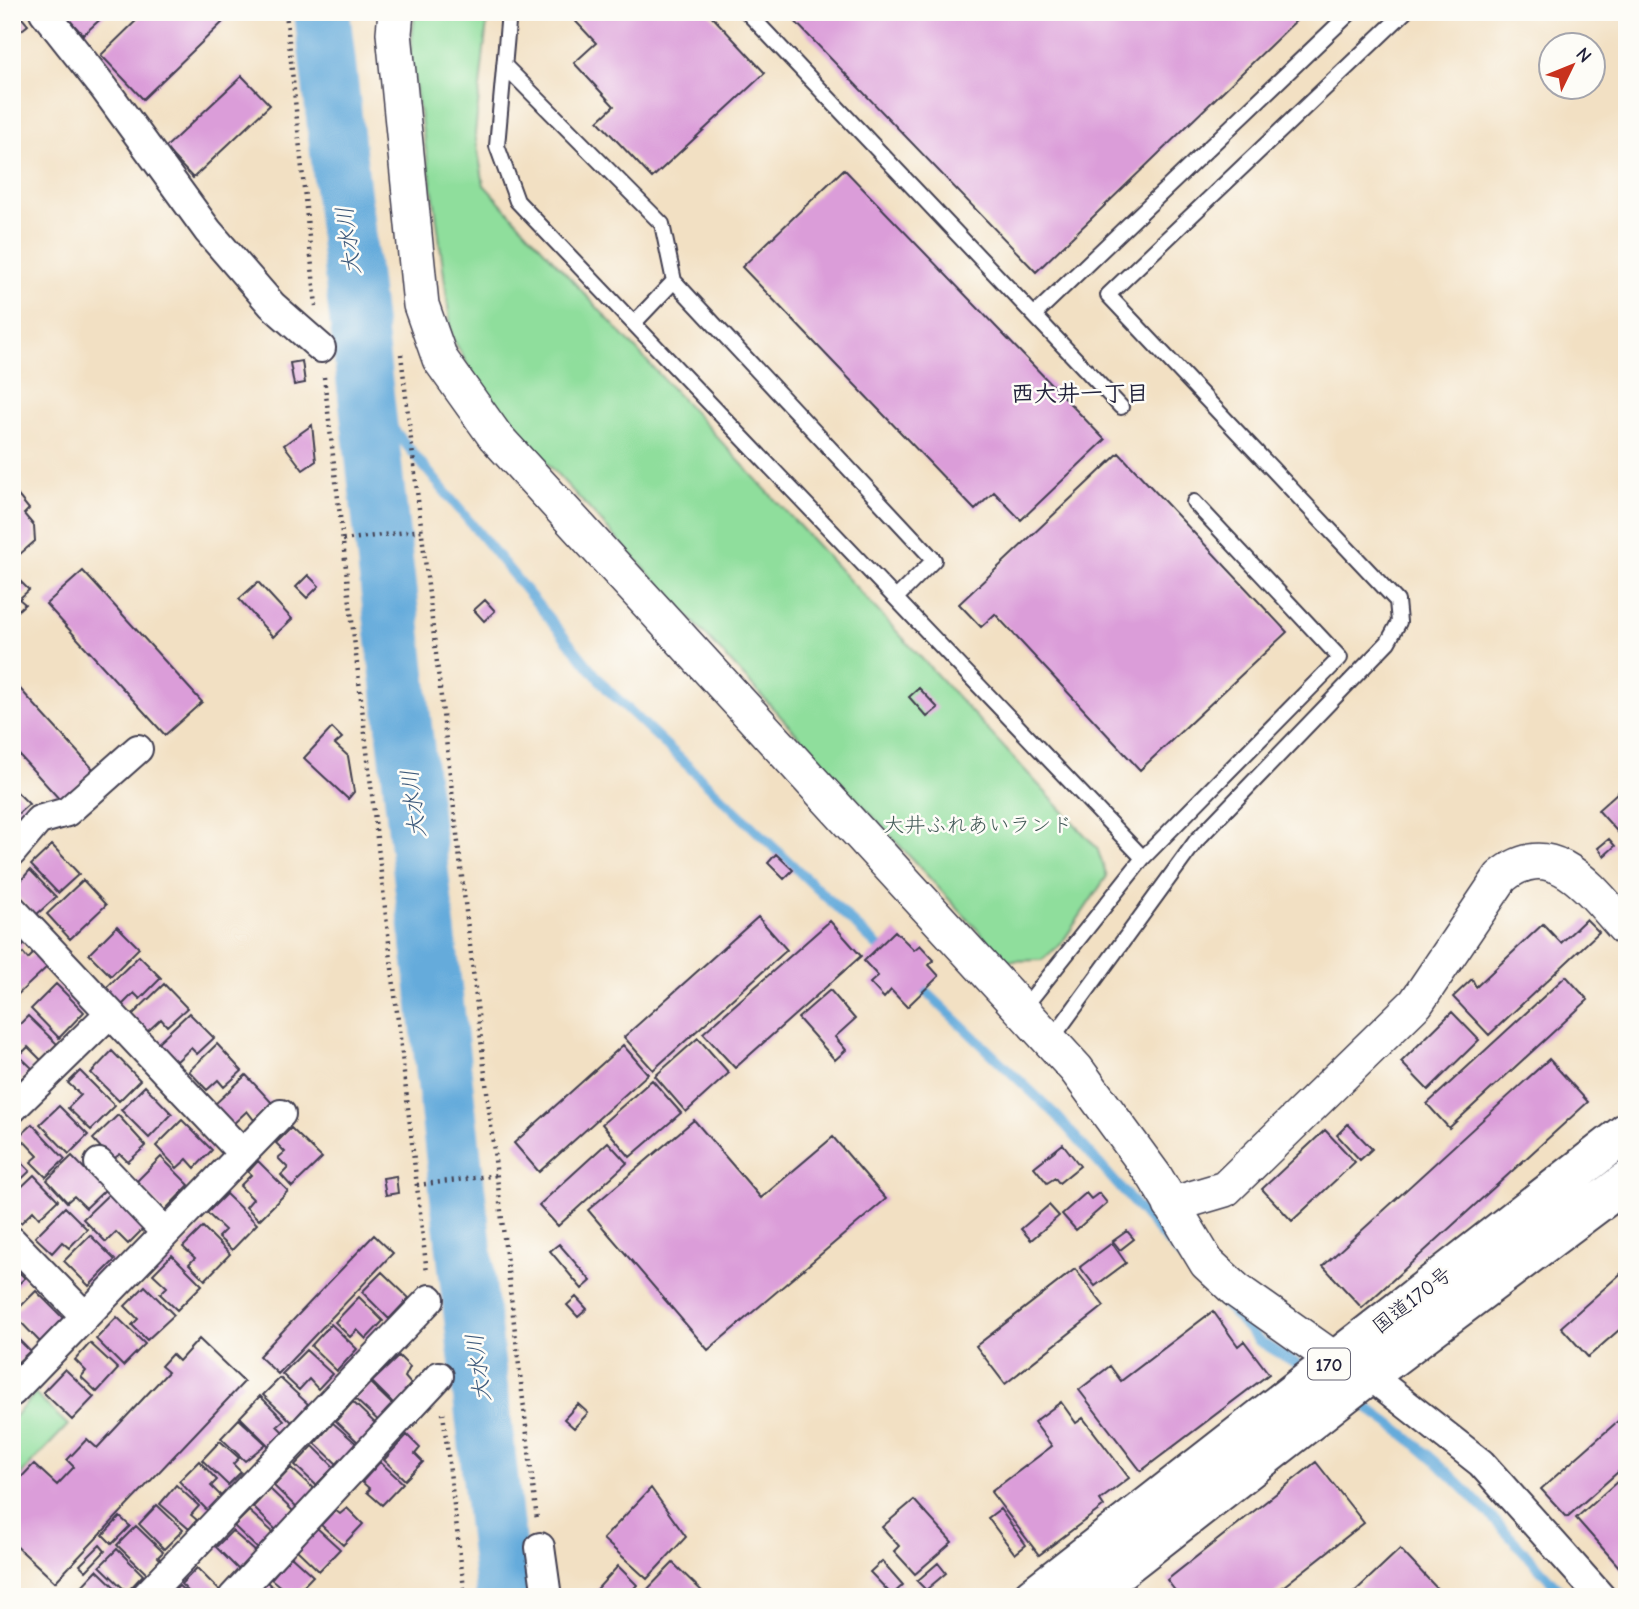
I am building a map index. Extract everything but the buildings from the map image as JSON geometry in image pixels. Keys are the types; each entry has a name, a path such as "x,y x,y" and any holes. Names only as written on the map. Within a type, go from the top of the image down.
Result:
{"highway":[{"name":"国道170号","path":"1032,1597 1627,1132"},
{"name":"国道170号","path":"1085,1597 1369,1375 1627,1181"}],"street":[{"path":"44,12 104,88 208,232 272,305 321,348"},
{"path":"396,12 394,33 421,305 440,359 495,436 1050,1041 1113,1115 1207,1263 1236,1290 1335,1360 1369,1375 1482,1463 1601,1597"},
{"path":"12,852 39,820 67,812 138,748"},
{"path":"1171,1205 1225,1189 1416,1003 1501,877 1512,868 1536,861 1560,864 1583,883 1627,930"},
{"path":"12,909 242,1153"},
{"path":"12,1109 110,1013"},
{"path":"12,1392 281,1114"},
{"path":"99,1163 166,1233"},
{"path":"12,1241 85,1316"},
{"path":"145,1597 430,1299"},
{"path":"233,1597 439,1376"},
{"path":"540,1546 547,1597"}],"lane":[{"path":"509,12 497,146 517,201 1143,858"},
{"path":"747,12 1121,407"},
{"path":"1034,314 1351,12"},
{"path":"1050,1041 1196,841 1388,642 1399,622 1397,601 1108,295 1405,12"},
{"path":"504,65 662,225 674,281 934,560 895,598"},
{"path":"634,323 674,281"},
{"path":"1022,1010 1143,858 1340,658 1194,502"}],"path":[{"path":"286,12 321,348 430,1299"},
{"path":"401,353 540,1546"},
{"path":"343,541 422,530"},
{"path":"417,1185 498,1175"},
{"path":"439,1376 464,1597"}],"green space":[{"name":"大井ふれあいランド","path":"415,12 488,12 475,134 484,185 1097,848 1107,876 1061,944 1042,960 1006,961 546,462 478,383 452,337 435,205 410,55"},
{"path":"35,1394 68,1425 12,1484 12,1419"}],"waterway":[{"name":"大水川","path":"322,12 504,1597"},
{"path":"367,397 608,690 887,955"},
{"path":"916,982 1058,1117 1196,1274"},
{"path":"1206,1285 1259,1341 1309,1371"},
{"path":"1352,1398 1383,1418 1439,1465 1491,1516 1566,1597"}],"district":[{"name":"西大井一丁目","path":"1080,393"}]}
